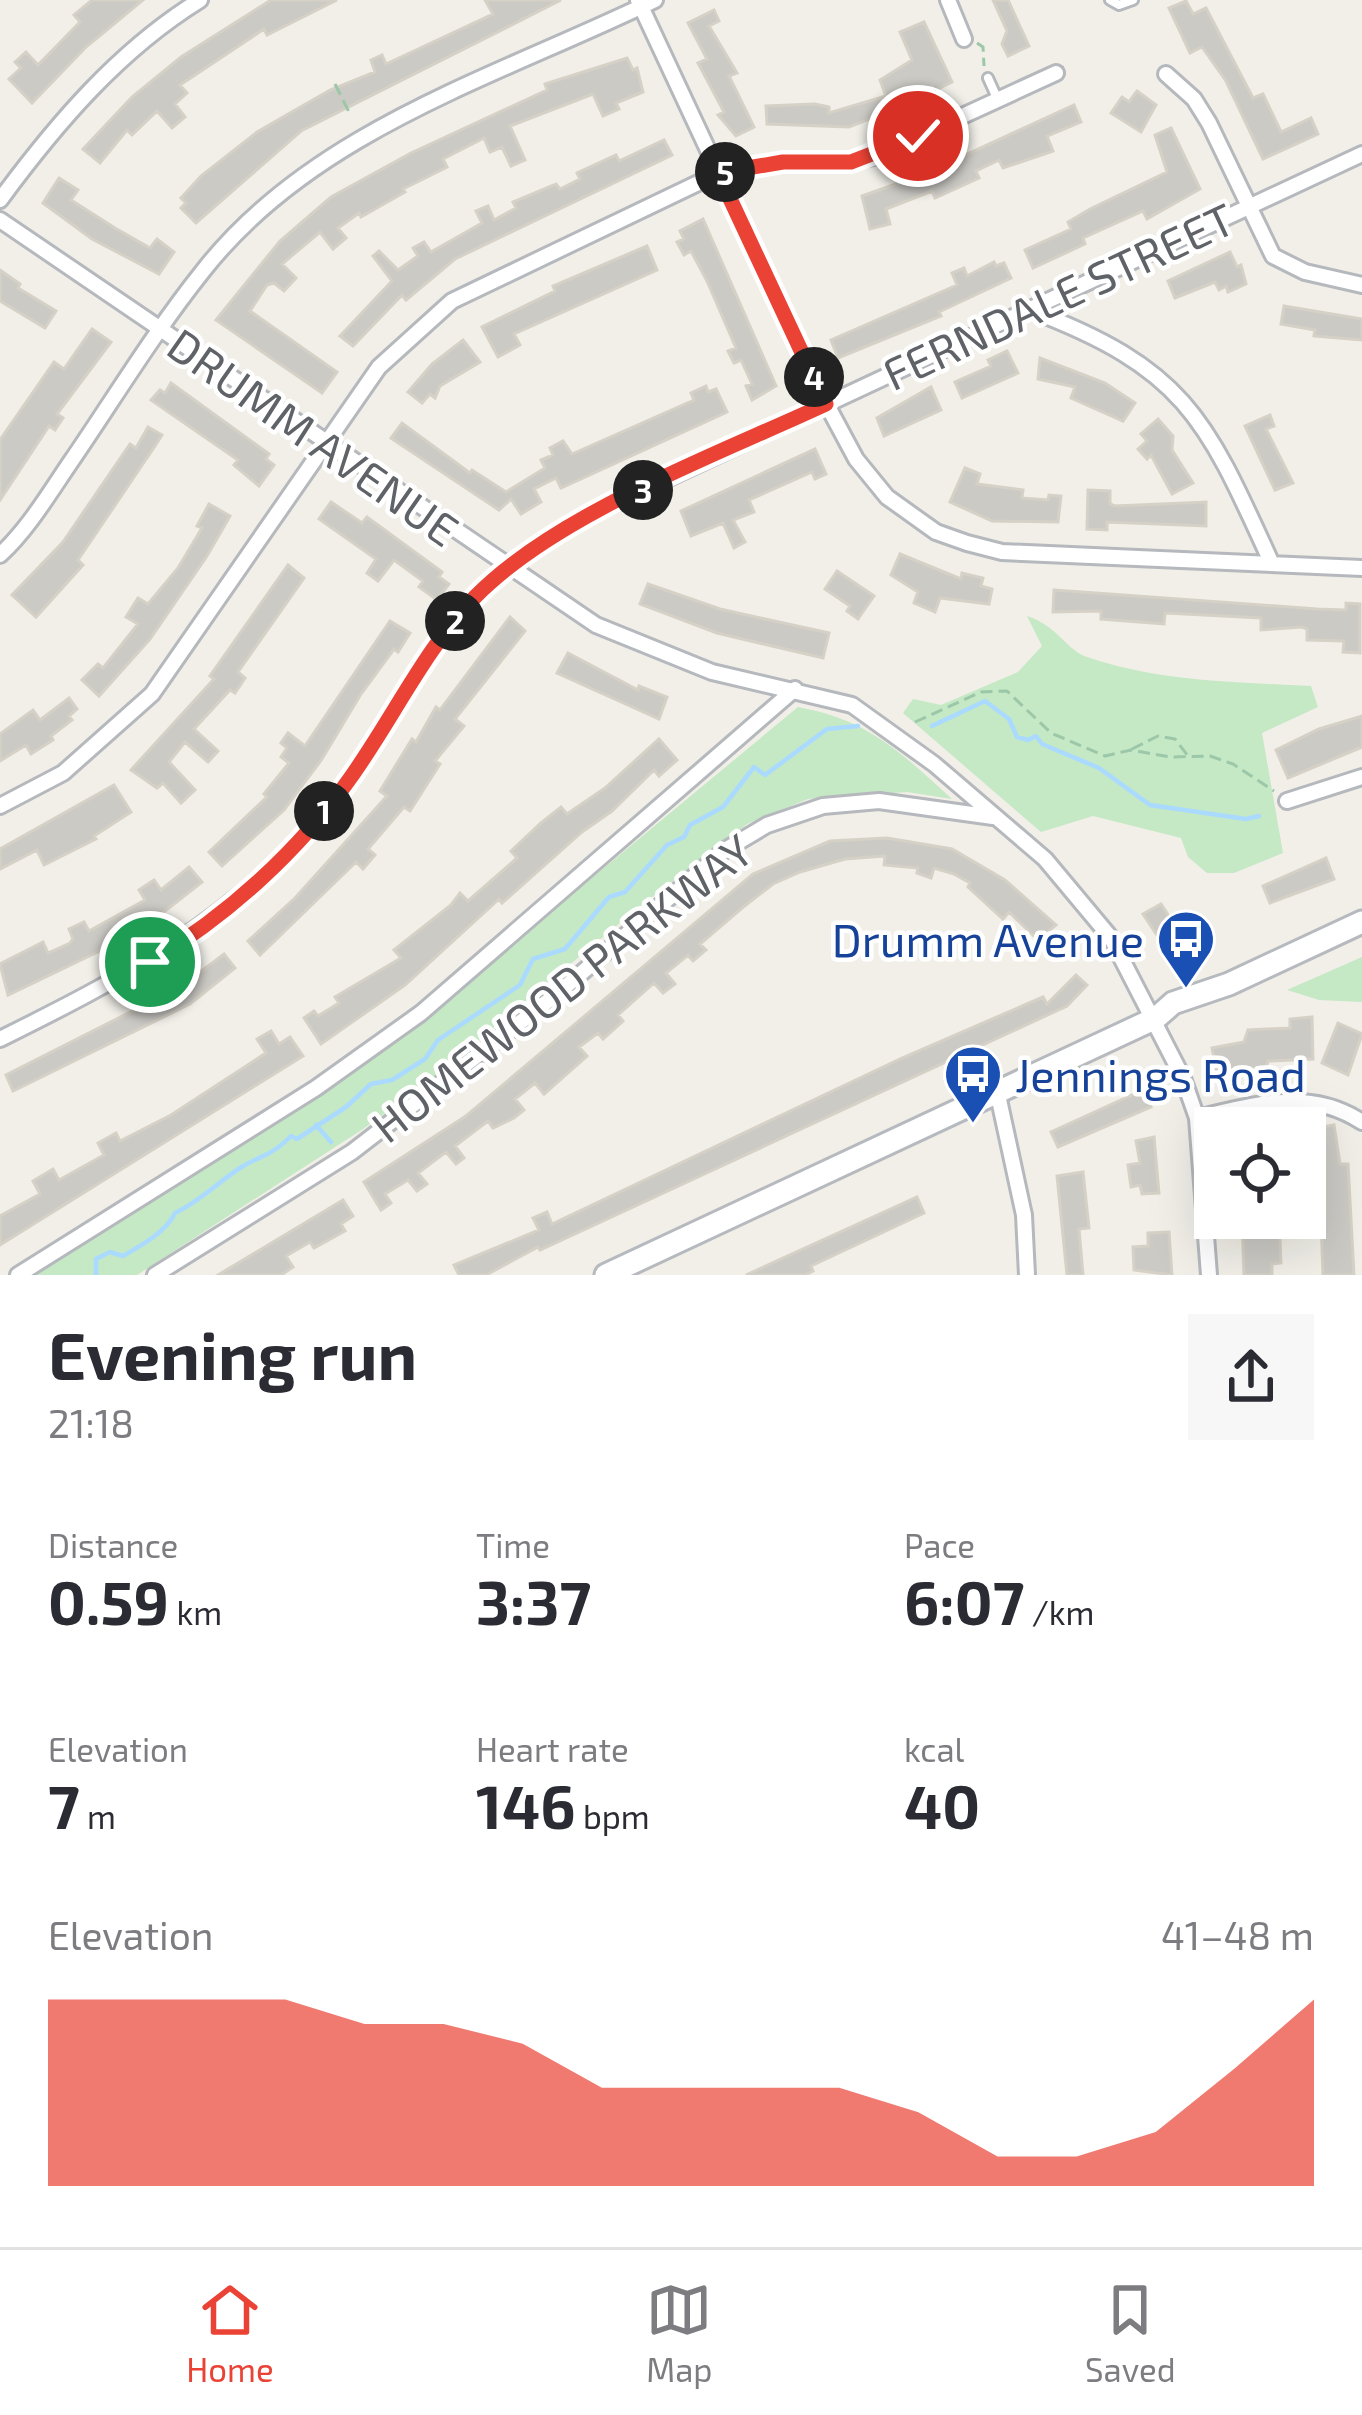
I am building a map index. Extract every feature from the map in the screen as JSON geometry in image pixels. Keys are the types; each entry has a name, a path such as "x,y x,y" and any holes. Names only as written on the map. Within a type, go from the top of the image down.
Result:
{"street":[{"path":"0,200 56,128 113,67 200,0"},
{"path":"948,0 964,39"},
{"path":"0,555 50,492 160,330 242,227 324,160 383,127 645,2 718,173 826,404 856,460 887,497 936,532 1002,552 1362,568"},
{"path":"0,806 63,772 152,694 380,367 452,302 718,173 783,162 829,164 873,157 1056,73"},
{"path":"1166,74 1194,99 1209,123 1273,256 1305,272 1362,285"},
{"name":"FERNDALE STREET","path":"1341,164 1362,140"},
{"name":"FERNDALE STREET","path":"0,1039 180,944 266,874 350,779 446,631 508,569 581,519 1362,154"},
{"name":"DRUMM AVENUE","path":"0,220 596,625 712,672 839,699 878,720 998,818 1076,891 1111,938 1156,1018 1194,1111"},
{"path":"1030,310 1090,335 1153,370 1179,394 1228,468 1272,564"},
{"name":"HOMEWOOD PARKWAY","path":"18,1275 330,1078 421,1013 795,689"},
{"path":"1287,801 1362,778"},
{"name":"HOMEWOOD PARKWAY","path":"154,1275 352,1152 557,994 725,850 767,825 823,806 879,801 998,818"},
{"path":"606,1275 1156,1018 1180,1016 1210,1001 1228,984 1362,922"},
{"path":"998,1095 1024,1215 1027,1275"},
{"path":"1259,1107 1299,1100 1329,1104 1362,1122"},
{"name":"DRUMM AVENUE","path":"1206,1239 1209,1275"}],"lane":[{"path":"1110,0 1119,5 1133,0"},
{"path":"988,78 998,100"}],"path":[{"path":"964,39 983,47 988,78"},
{"path":"335,84 349,112"},
{"path":"915,722 980,692 1006,691 1051,734 1105,756 1158,736 1175,739 1188,756"},
{"path":"1131,750 1210,756 1233,764 1287,801"}],"green space":[{"path":"1027,616 1080,654 1142,672 1311,686 1318,707 1262,733 1283,853 1234,873 1207,873 1188,857 1181,838 1093,816 1041,832 903,713 913,699 941,705 1018,672 1042,646"},
{"path":"798,707 864,729 952,799 907,792 808,799 747,824 436,1076 363,1129 137,1275 29,1275 406,1032"},
{"path":"1362,957 1362,1002 1319,1000 1287,990"}],"building":[{"path":"92,0 143,0 86,47 32,103 9,79 21,68 15,62 26,52 38,65 80,22 74,15"},
{"path":"271,0 337,0 267,35 264,29 180,85 187,93 175,104 185,117 172,128 157,111 132,135 127,130 100,163 83,149 132,97 181,57"},
{"path":"485,0 561,0 301,131 196,223 181,208 186,203 181,198 201,176 257,132 330,90 375,72 371,60 382,55 386,64 493,14"},
{"path":"993,0 1008,0 1029,46 1008,56 1002,44 1007,31"},
{"path":"1186,1 1193,14 1206,8 1253,98 1263,94 1281,132 1311,118 1318,134 1263,159 1226,81 1202,47 1190,53 1169,8"},
{"path":"714,10 719,21 709,26 737,73 729,76 754,127 736,136 718,115 724,112 698,63 707,59 688,23"},
{"path":"924,22 952,82 934,91 932,86 904,100 906,105 849,127 767,124 766,106 815,104 829,107 829,113 886,96 880,80 912,60 900,32"},
{"path":"627,58 633,70 637,68 643,92 616,103 619,109 603,116 593,94 510,126 525,160 511,166 502,147 490,152 484,138 443,159 447,167 338,228 346,238 333,249 320,232 282,264 296,278 284,291 274,283 267,285 250,311 337,372 322,393 216,320 280,241 331,197 411,153 547,90 545,84"},
{"path":"1137,91 1156,105 1141,132 1111,113 1122,97 1129,102"},
{"path":"1074,105 1081,122 1047,136 1053,151 1003,168 999,160 976,171 979,178 935,198 932,191 886,209 890,224 870,229 862,196 924,174"},
{"path":"1171,128 1200,189 1147,219 1143,211 1083,238 1085,244 1033,268 1025,250 1071,229 1068,222 1090,209 1167,172 1155,135"},
{"path":"664,140 672,155 455,259 406,300 402,295 353,346 340,336 392,281 373,256 379,251 398,270 418,256 413,248 424,242 431,252 482,223 476,211 488,206 494,220 516,208 513,202 556,184 560,189 580,179 577,173 616,155 619,161"},
{"path":"59,178 78,190 71,200 150,248 157,239 174,252 159,274 92,239 43,203"},
{"path":"703,219 776,386 752,400 746,386 752,384 741,360 734,363 728,351 736,348 707,281 691,251 684,255 677,242 684,239 680,231"},
{"path":"647,246 657,270 514,334 520,345 498,357 482,327 555,291 553,286"},
{"path":"1230,252 1237,267 1241,265 1246,284 1228,292 1226,286 1219,290 1215,282 1175,298 1168,281"},
{"path":"994,262 996,266 1004,263 1011,278 939,312 941,316 838,358 831,340 957,285 952,273 964,268 967,276"},
{"path":"0,270 20,284 18,288 56,311 45,328 0,301"},
{"path":"1284,306 1362,319 1362,340 1314,336 1315,330 1281,324"},
{"path":"92,329 111,342 57,414 63,418 55,430 49,426 0,500 0,440 54,362 64,369"},
{"path":"463,340 480,362 440,386 435,398 430,394 422,403 408,392 432,364"},
{"path":"1007,351 1018,373 962,398 955,382 991,366 988,360"},
{"path":"1040,358 1105,383 1135,403 1123,421 1071,398 1075,387 1038,379"},
{"path":"171,383 269,454 266,459 274,465 259,486 234,465 238,460 151,400 160,390 165,393"},
{"path":"706,386 708,392 716,389 727,412 561,488 556,478 534,489 541,502 521,514 511,499 499,510 391,438 402,423 470,473 506,492 545,468 541,460 553,455 550,448 563,441 572,454 694,400 691,393"},
{"path":"931,387 941,410 884,436 877,418"},
{"path":"1270,415 1274,426 1266,429 1293,483 1275,490 1245,426"},
{"path":"1158,419 1173,436 1172,450 1193,483 1172,494 1151,455 1147,459 1138,449 1147,441 1141,434"},
{"path":"148,427 162,435 78,560 83,565 36,617 12,595 63,542 130,444 136,448"},
{"path":"815,449 826,474 815,479 812,472 749,500 754,512 733,520 745,542 734,548 723,523 691,536 681,511"},
{"path":"965,468 980,474 977,484 1023,490 1022,498 1061,496 1058,522 992,521 950,502"},
{"path":"1088,490 1110,491 1110,504 1115,506 1206,502 1206,526 1107,522 1107,530 1087,529"},
{"path":"331,502 362,523 367,517 442,572 439,577 449,584 437,600 419,587 423,581 394,560 378,581 367,573 376,559 319,519"},
{"path":"209,504 230,516 150,639 99,696 82,680 98,664 103,668 138,624 126,617 138,598 148,604 178,568 202,528 197,526"},
{"path":"900,554 961,579 962,573 983,578 981,586 992,589 989,604 940,598 935,612 914,603 918,592 891,575"},
{"path":"288,565 304,578 238,672 245,678 235,693 230,690 194,729 218,751 208,762 185,742 169,762 195,790 181,803 163,783 157,788 131,770 214,679 210,676"},
{"path":"837,571 874,596 858,619 847,611 850,606 825,589"},
{"path":"648,584 720,609 829,633 823,658 717,633 640,604"},
{"path":"1054,590 1317,609 1346,610 1346,603 1360,604 1360,653 1343,652 1344,641 1307,640 1307,629 1302,627 1261,630 1261,618 1165,613 1164,624 1101,619 1101,611 1053,612"},
{"path":"510,617 525,631 455,719 464,726 435,761 440,764 410,811 404,807 368,849 375,855 363,869 356,862 260,955 248,941 295,898 387,796 380,791 412,739 416,742 436,707 440,710"},
{"path":"390,621 410,633 398,652 394,649 361,694 284,810 222,866 209,852 267,797 264,794 289,763 281,757 287,748 281,743 288,733 305,746"},
{"path":"568,653 638,690 639,686 667,697 659,719 557,673"},
{"path":"69,698 77,709 69,716 72,720 51,736 53,740 31,754 26,745 0,761 0,734 33,710 40,720"},
{"path":"1362,716 1362,747 1288,778 1276,750 1319,729"},
{"path":"659,739 677,760 659,776 654,770 502,903 499,899 405,985 321,1044 304,1018 314,1011 318,1016 339,1003 335,997 401,958 394,950 460,893 468,901 517,858 511,851 541,823 561,807 567,814 605,788"},
{"path":"114,785 131,812 96,839 44,865 37,850 0,869 0,849"},
{"path":"887,838 952,849 1005,880 1056,925 1038,940 1009,912 1003,919 968,887 970,883 954,874 934,868 931,878 917,873 918,868 884,865 885,856 845,859 800,872 773,884 742,908 700,944 706,950 693,961 688,955 666,973 675,984 663,993 654,983 618,1015 623,1021 603,1039 598,1033 579,1047 587,1056 544,1094 535,1083 515,1099 524,1110 493,1128 488,1121 455,1146 464,1158 456,1164 446,1152 418,1173 427,1184 417,1191 408,1180 385,1194 391,1203 381,1210 364,1182 466,1116 753,874 830,841"},
{"path":"1326,858 1334,879 1270,903 1263,886"},
{"path":"189,867 202,882 137,933 8,995 0,964 43,942 48,953 70,943 69,929 84,922 89,931 145,900 139,890 154,880 161,890"},
{"path":"1161,904 1177,928 1188,930 1196,942 1172,958 1143,914"},
{"path":"224,954 235,968 190,1004 13,1091 6,1075 164,999"},
{"path":"1076,975 1087,985 1067,1006 486,1275 459,1275 454,1265 539,1230 533,1218 547,1212 552,1224 902,1058 1043,997 1047,1004"},
{"path":"1312,1017 1313,1059 1268,1061 1267,1066 1244,1071 1245,1075 1218,1079 1212,1048 1244,1042 1248,1030 1290,1028 1290,1019"},
{"path":"1338,1023 1362,1034 1348,1075 1322,1063"},
{"path":"271,1031 279,1044 290,1037 303,1056 0,1245 0,1216 40,1194 33,1181 53,1169 59,1180 104,1155 98,1143 116,1133 120,1141 171,1115 266,1053 257,1039"},
{"path":"1143,1090 1151,1107 1058,1147 1051,1132"},
{"path":"1334,1125 1340,1164 1348,1164 1354,1275 1323,1275 1326,1126"},
{"path":"1154,1137 1159,1193 1142,1194 1140,1185 1131,1187 1128,1165 1140,1163 1136,1141"},
{"path":"1083,1172 1089,1228 1079,1229 1083,1275 1067,1275 1057,1176"},
{"path":"917,1197 924,1213 811,1266 813,1271 805,1275 746,1275"},
{"path":"343,1200 353,1216 341,1224 345,1231 286,1256 293,1267 281,1275 218,1275"},
{"path":"1169,1232 1172,1275 1134,1270 1133,1247 1148,1246 1148,1233"},
{"path":"1243,1239 1280,1239 1281,1263 1272,1264 1272,1275 1244,1275"}],"waterway":[{"path":"932,726 985,701 1009,719 1017,737 1036,736 1042,744 1099,768 1150,805 1246,819 1259,816"},
{"path":"96,1275 96,1259 110,1252 123,1256 138,1247 160,1232 175,1213 240,1168 291,1136 297,1139 371,1084 392,1080 425,1059 438,1040 520,985 533,959 565,949 609,897 625,892 667,845 684,837 690,825 723,807 754,767 765,775 827,729 858,726"},
{"path":"316,1125 331,1142"}],"place":[{"name":"Drumm Avenue","path":"1186,990"},
{"name":"Jennings Road","path":"973,1125"}],"route":[{"path":"150,962 180,944 266,874 319,818 446,631 508,569 581,519 826,404 718,173 783,162 851,162 918,136"}]}
